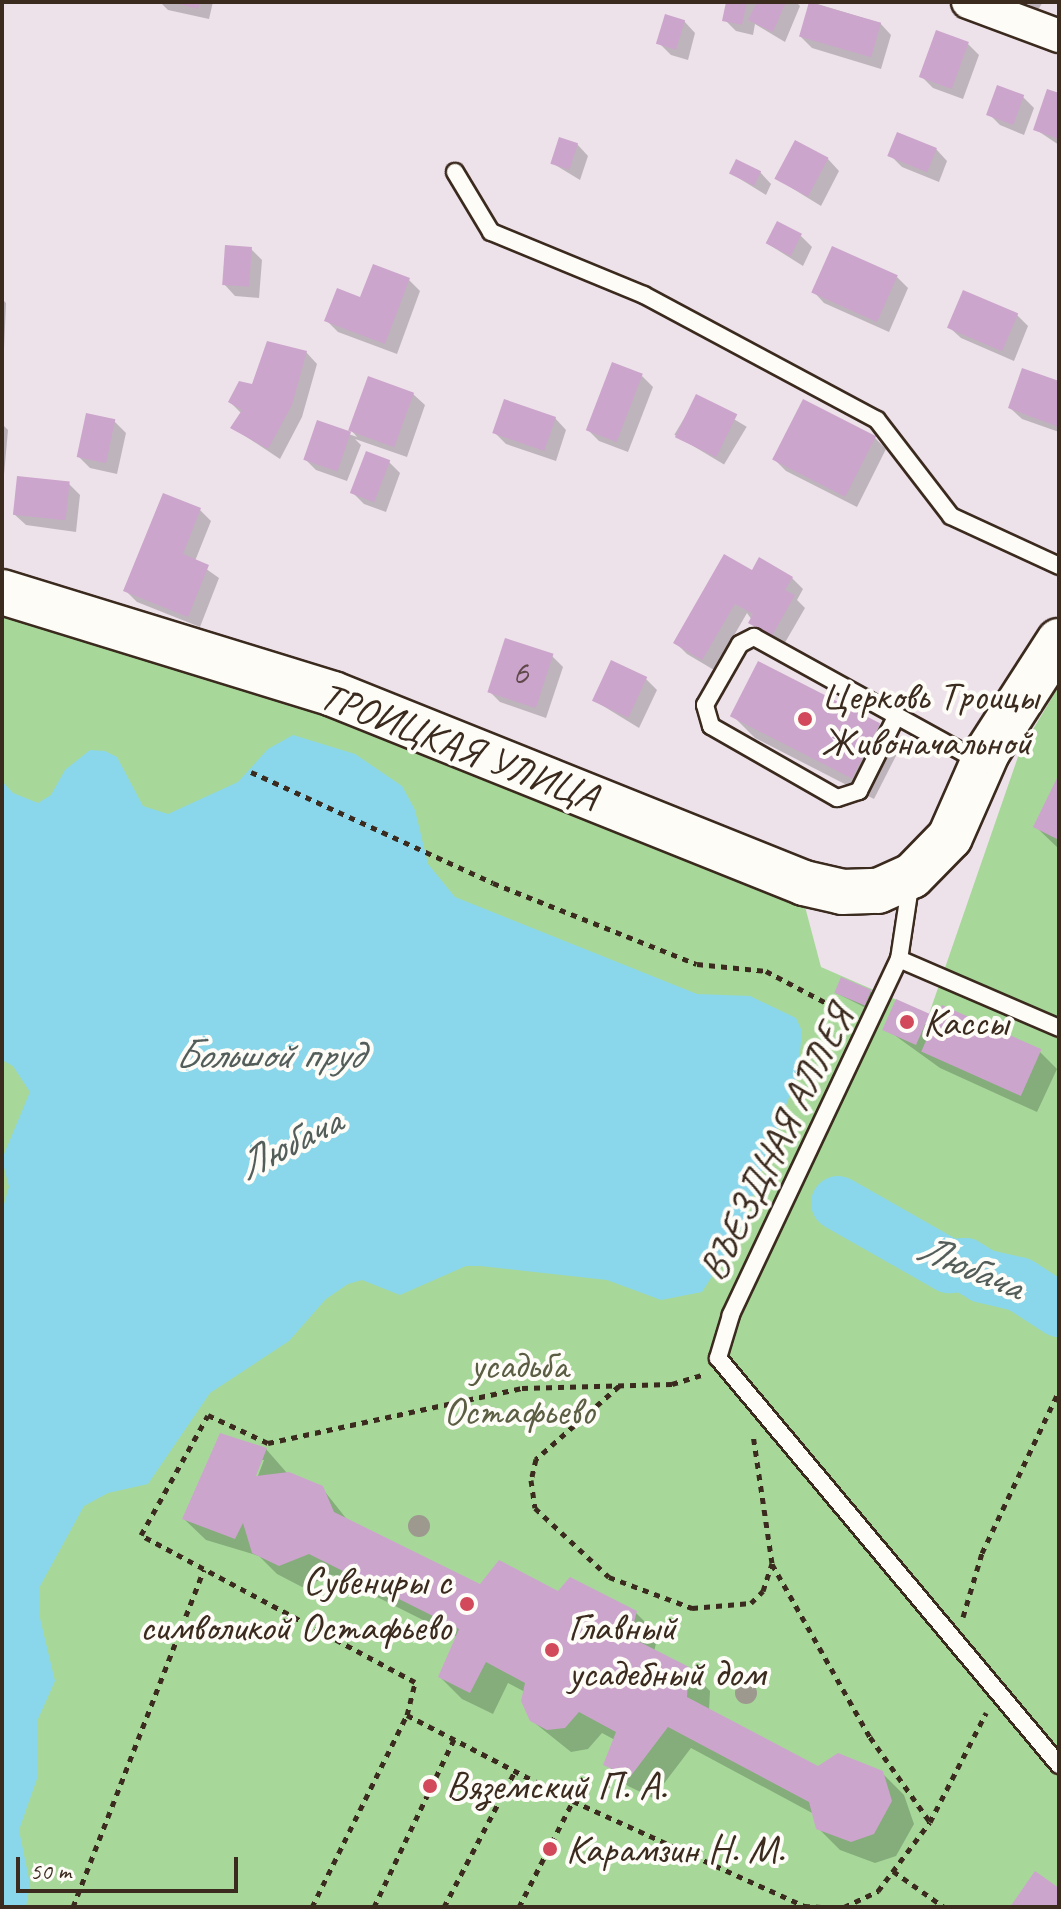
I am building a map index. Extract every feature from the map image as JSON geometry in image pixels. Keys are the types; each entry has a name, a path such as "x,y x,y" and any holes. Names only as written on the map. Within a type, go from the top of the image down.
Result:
{"street":[{"path":"968,2 1059,36"},
{"name":"ТРОИЦКАЯ УЛИЦА","path":"2,592 333,694 804,883 842,892 878,891 912,876"},
{"path":"912,876 950,837 983,763 1059,641"}],"lane":[{"path":"455,172 491,232 644,295 877,420 951,516 1059,566"},
{"path":"896,717 859,791 837,798 711,726 705,705 740,644 754,637 983,763"},
{"name":"ВЪЕЗДНАЯ АЛЛЕЯ","path":"718,1358 731,1315 870,1027 899,959 912,876"},
{"path":"899,959 1059,1028"},
{"path":"718,1358 1059,1765"}],"path":[{"path":"251,772 424,851 697,964 766,971 870,1027"},
{"path":"312,1907 407,1715 415,1682 141,1535 208,1415 268,1443 522,1388 619,1386 701,1378 718,1358"},
{"path":"619,1386 536,1459 531,1480 535,1508 555,1532 609,1577 692,1608 751,1603 763,1591 772,1563"},
{"path":"956,1641 982,1553 1022,1479 1059,1391"},
{"path":"750,1417 772,1563 870,1737 930,1822"},
{"path":"73,1907 204,1569"},
{"path":"844,1907 878,1891 930,1822 998,1690"},
{"path":"407,1715 573,1801 804,1906 826,1907"},
{"path":"374,1907 454,1739"},
{"path":"444,1907 515,1771"},
{"path":"519,1907 573,1801"},
{"path":"893,1871 944,1907"}],"green space":[{"name":"усадьба Остафьево","path":"2,614 236,676 803,899 821,967 929,1014 1020,751 1059,686 1059,1907 2,1907"}],"water":[{"name":"Большой пруд","path":"293,735 355,754 402,786 415,810 428,864 455,897 697,994 750,996 796,1018 802,1031 798,1073 737,1238 702,1292 661,1300 607,1280 480,1266 466,1266 400,1295 362,1280 348,1284 326,1299 289,1341 210,1393 148,1484 108,1493 84,1506 39,1588 39,1614 55,1681 38,1719 38,1776 19,1830 30,1884 26,1907 2,1907 2,1211 9,1187 2,1159 30,1092 13,1066 2,1060 2,781 13,793 38,803 51,795 65,770 90,750 105,751 117,757 143,806 168,814 238,782 268,749"}],"building":[{"path":"172,2 200,2 198,9"},
{"path":"726,2 747,2 742,25 722,21"},
{"path":"757,2 786,2 773,32 748,20"},
{"path":"809,2 881,23 871,57 799,37"},
{"path":"665,14 685,20 676,50 656,44"},
{"path":"936,30 969,42 952,89 919,77"},
{"path":"997,85 1024,95 1013,125 986,115"},
{"path":"1047,89 1059,93 1059,139 1033,130"},
{"path":"897,132 937,148 927,172 887,156"},
{"path":"559,137 578,143 569,170 550,164"},
{"path":"795,140 829,158 808,197 774,179"},
{"path":"736,159 761,171 754,186 729,173"},
{"path":"777,221 802,234 791,256 766,243"},
{"path":"225,245 252,247 249,287 222,285"},
{"path":"832,246 898,275 877,322 811,293"},
{"path":"373,264 410,278 385,344 324,321 337,288 360,297"},
{"path":"963,290 1018,313 1002,351 947,328"},
{"path":"267,341 307,351 292,405 268,449 230,428 242,410 228,402 239,381 252,384"},
{"path":"612,362 643,374 617,442 586,430"},
{"path":"1022,368 1059,381 1059,427 1008,408"},
{"path":"368,376 414,393 394,447 348,431"},
{"path":"696,394 737,414 716,457 675,437"},
{"path":"504,399 556,417 544,451 492,433"},
{"path":"803,399 876,436 845,497 772,460"},
{"path":"86,413 115,419 106,463 77,457"},
{"path":"317,420 351,432 337,471 303,460"},
{"path":"366,451 390,460 374,502 350,493"},
{"path":"17,476 70,482 66,520 13,515"},
{"path":"163,493 201,508 183,554 209,565 188,617 123,591"},
{"path":"724,554 752,570 759,557 793,577 785,590 795,595 772,636 748,623 753,614 735,604 702,660 673,643"},
{"path":"505,638 554,654 536,708 487,692"},
{"path":"611,660 647,677 628,718 592,701"},
{"name":"Церковь Троицы Живоначальной","path":"758,661 880,723 852,778 730,716"},
{"path":"1059,774 1059,840 1033,827"},
{"path":"841,977 871,990 865,1006 834,993"},
{"name":"Кассы","path":"896,999 930,1014 916,1045 882,1030"},
{"path":"942,1005 1042,1049 1021,1096 921,1052"},
{"name":"Главный усадебный дом","path":"220,1433 267,1448 256,1476 289,1472 323,1486 334,1512 480,1584 499,1560 558,1591 570,1577 637,1611 630,1637 689,1667 687,1697 818,1766 838,1753 883,1771 892,1801 874,1834 851,1842 816,1829 809,1802 668,1727 630,1777 603,1765 616,1732 579,1712 565,1728 547,1730 530,1721 521,1701 525,1683 486,1662 470,1693 438,1677 459,1629 309,1554 279,1566 252,1553 243,1523 235,1539 182,1519"},
{"path":"1035,1871 1059,1888 1059,1907 1010,1907"}],"waterway":[{"name":"Любача","path":"838,1203 949,1266 965,1265 983,1276 1019,1284 1059,1310"}],"place":[{"name":"Церковь Троицы Живоначальной","path":"805,719"},
{"name":"Кассы","path":"907,1022"},
{"name":"Сувениры с символикой Остафьево","path":"467,1604"},
{"name":"Главный усадебный дом","path":"552,1650"},
{"name":"Вяземский П. А.","path":"430,1786"},
{"name":"Карамзин Н. М.","path":"550,1849"}]}
